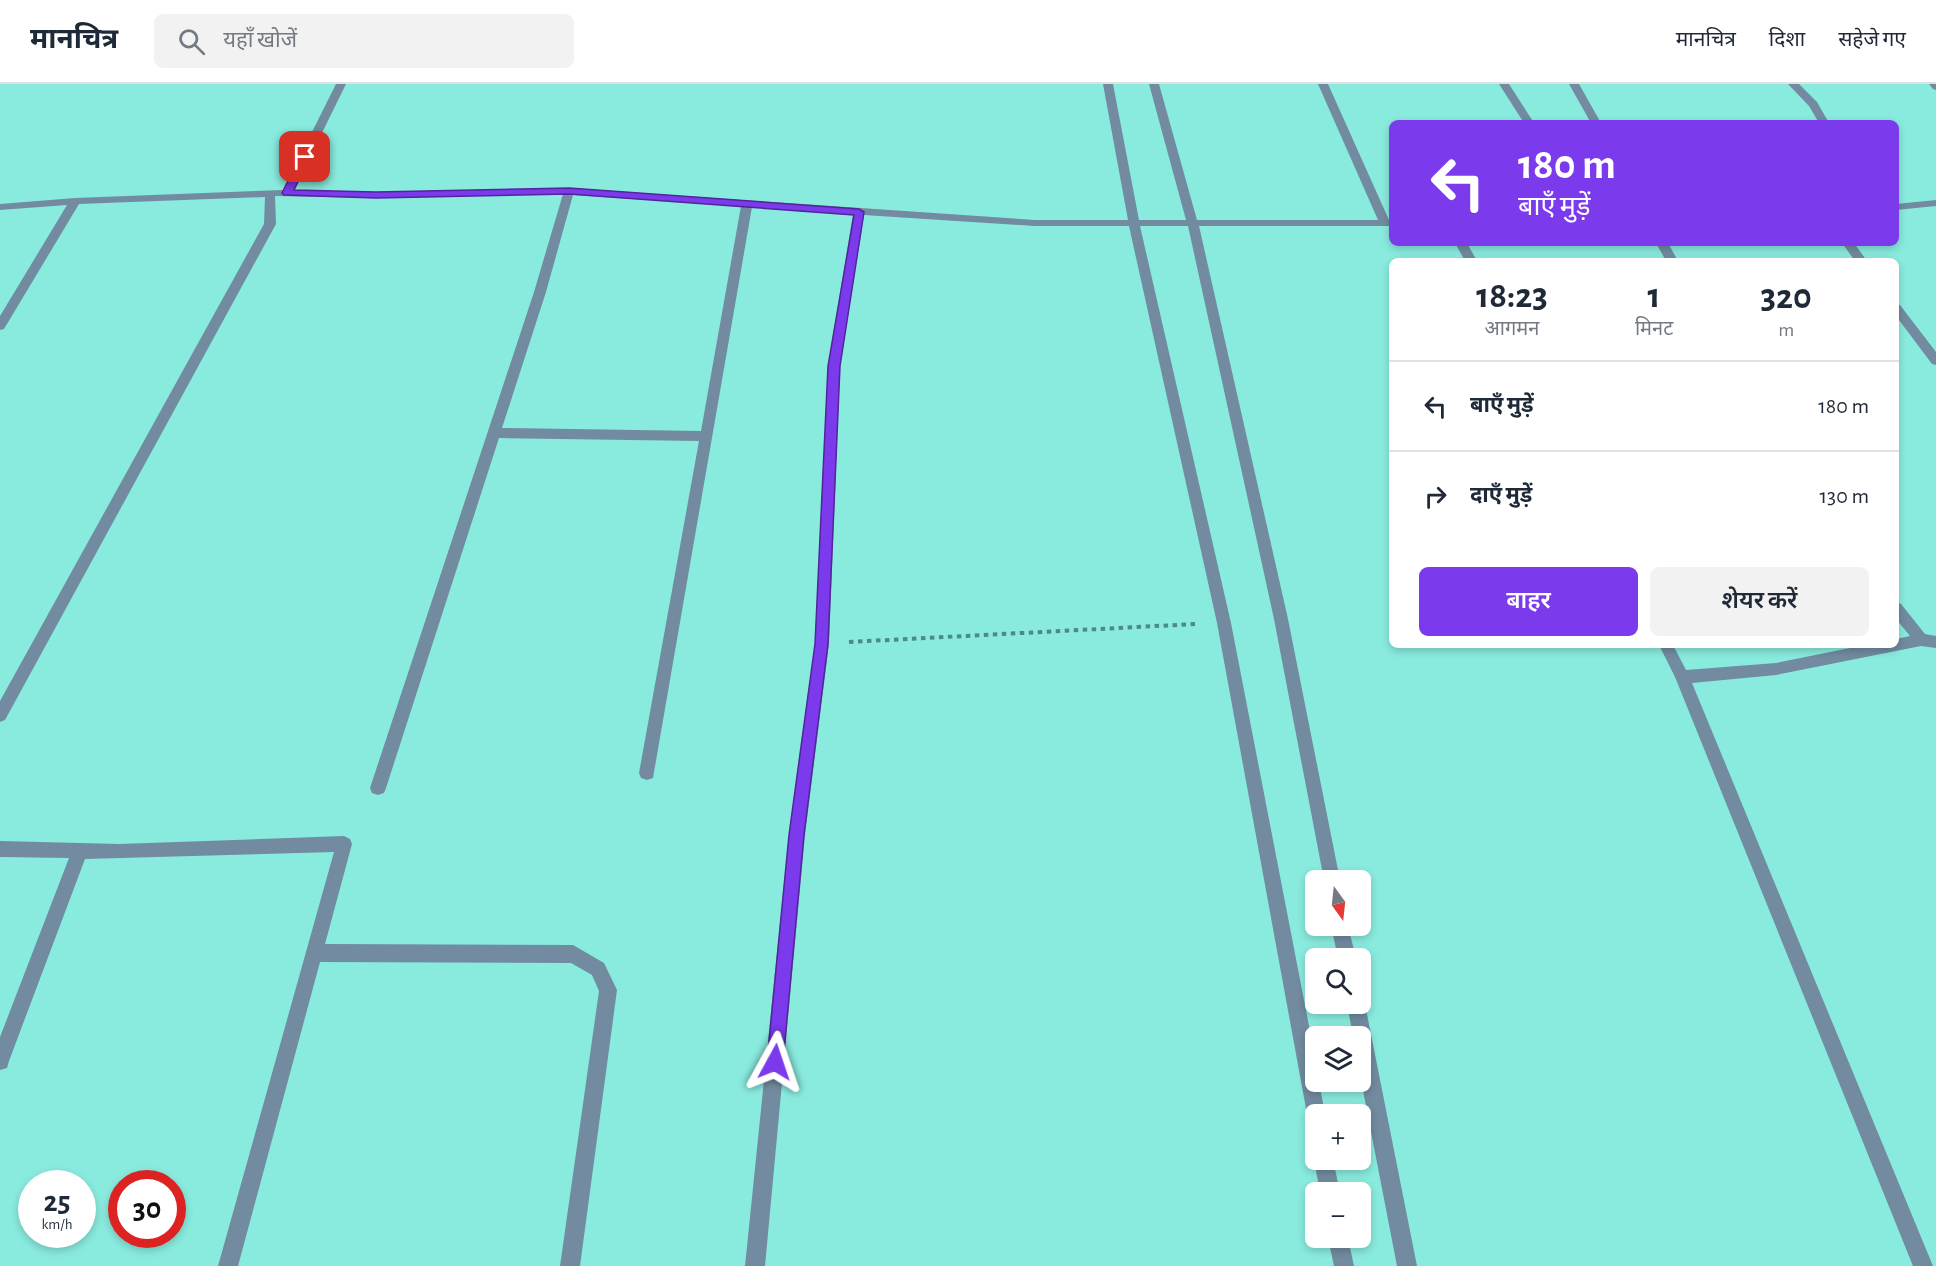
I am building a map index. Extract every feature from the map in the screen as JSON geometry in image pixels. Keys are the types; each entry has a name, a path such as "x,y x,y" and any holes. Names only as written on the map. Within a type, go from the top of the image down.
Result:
{"street":[{"path":"287,193 341,84"},
{"path":"1108,84 1134,223 1224,623 1314,1104"},
{"path":"1154,84 1193,224 1281,619 1330,870"},
{"path":"0,207 75,201 270,193 376,195 569,191 1035,223 1388,223 1323,84"},
{"path":"1504,84 1526,120"},
{"path":"1574,84 1594,120"},
{"path":"1793,84 1813,104 1822,120"},
{"path":"378,788 540,292 569,191"},
{"path":"0,715 270,224 270,193"},
{"path":"0,326 75,201"},
{"path":"647,773 747,203"},
{"path":"1899,207 1936,203"},
{"path":"755,1266 797,835 822,644 834,366 859,212"},
{"path":"1899,312 1936,362"},
{"path":"494,433 706,436"},
{"path":"1899,611 1929,641"},
{"path":"1899,646 1929,641"},
{"path":"1668,648 1682,677 1923,1266"},
{"path":"1682,677 1776,669 1891,648"},
{"path":"0,849 118,852 344,844 228,1266"},
{"path":"0,1061 80,851"},
{"path":"314,953 573,954 598,969 608,990 570,1266"},
{"path":"1358,1014 1407,1266"},
{"path":"1340,1248 1344,1266"}],"path":[{"path":"822,644 1224,623"}],"route":[{"path":"305,157 287,193 376,195 569,191 859,212 834,366 822,644 797,835 775,1062"}]}
